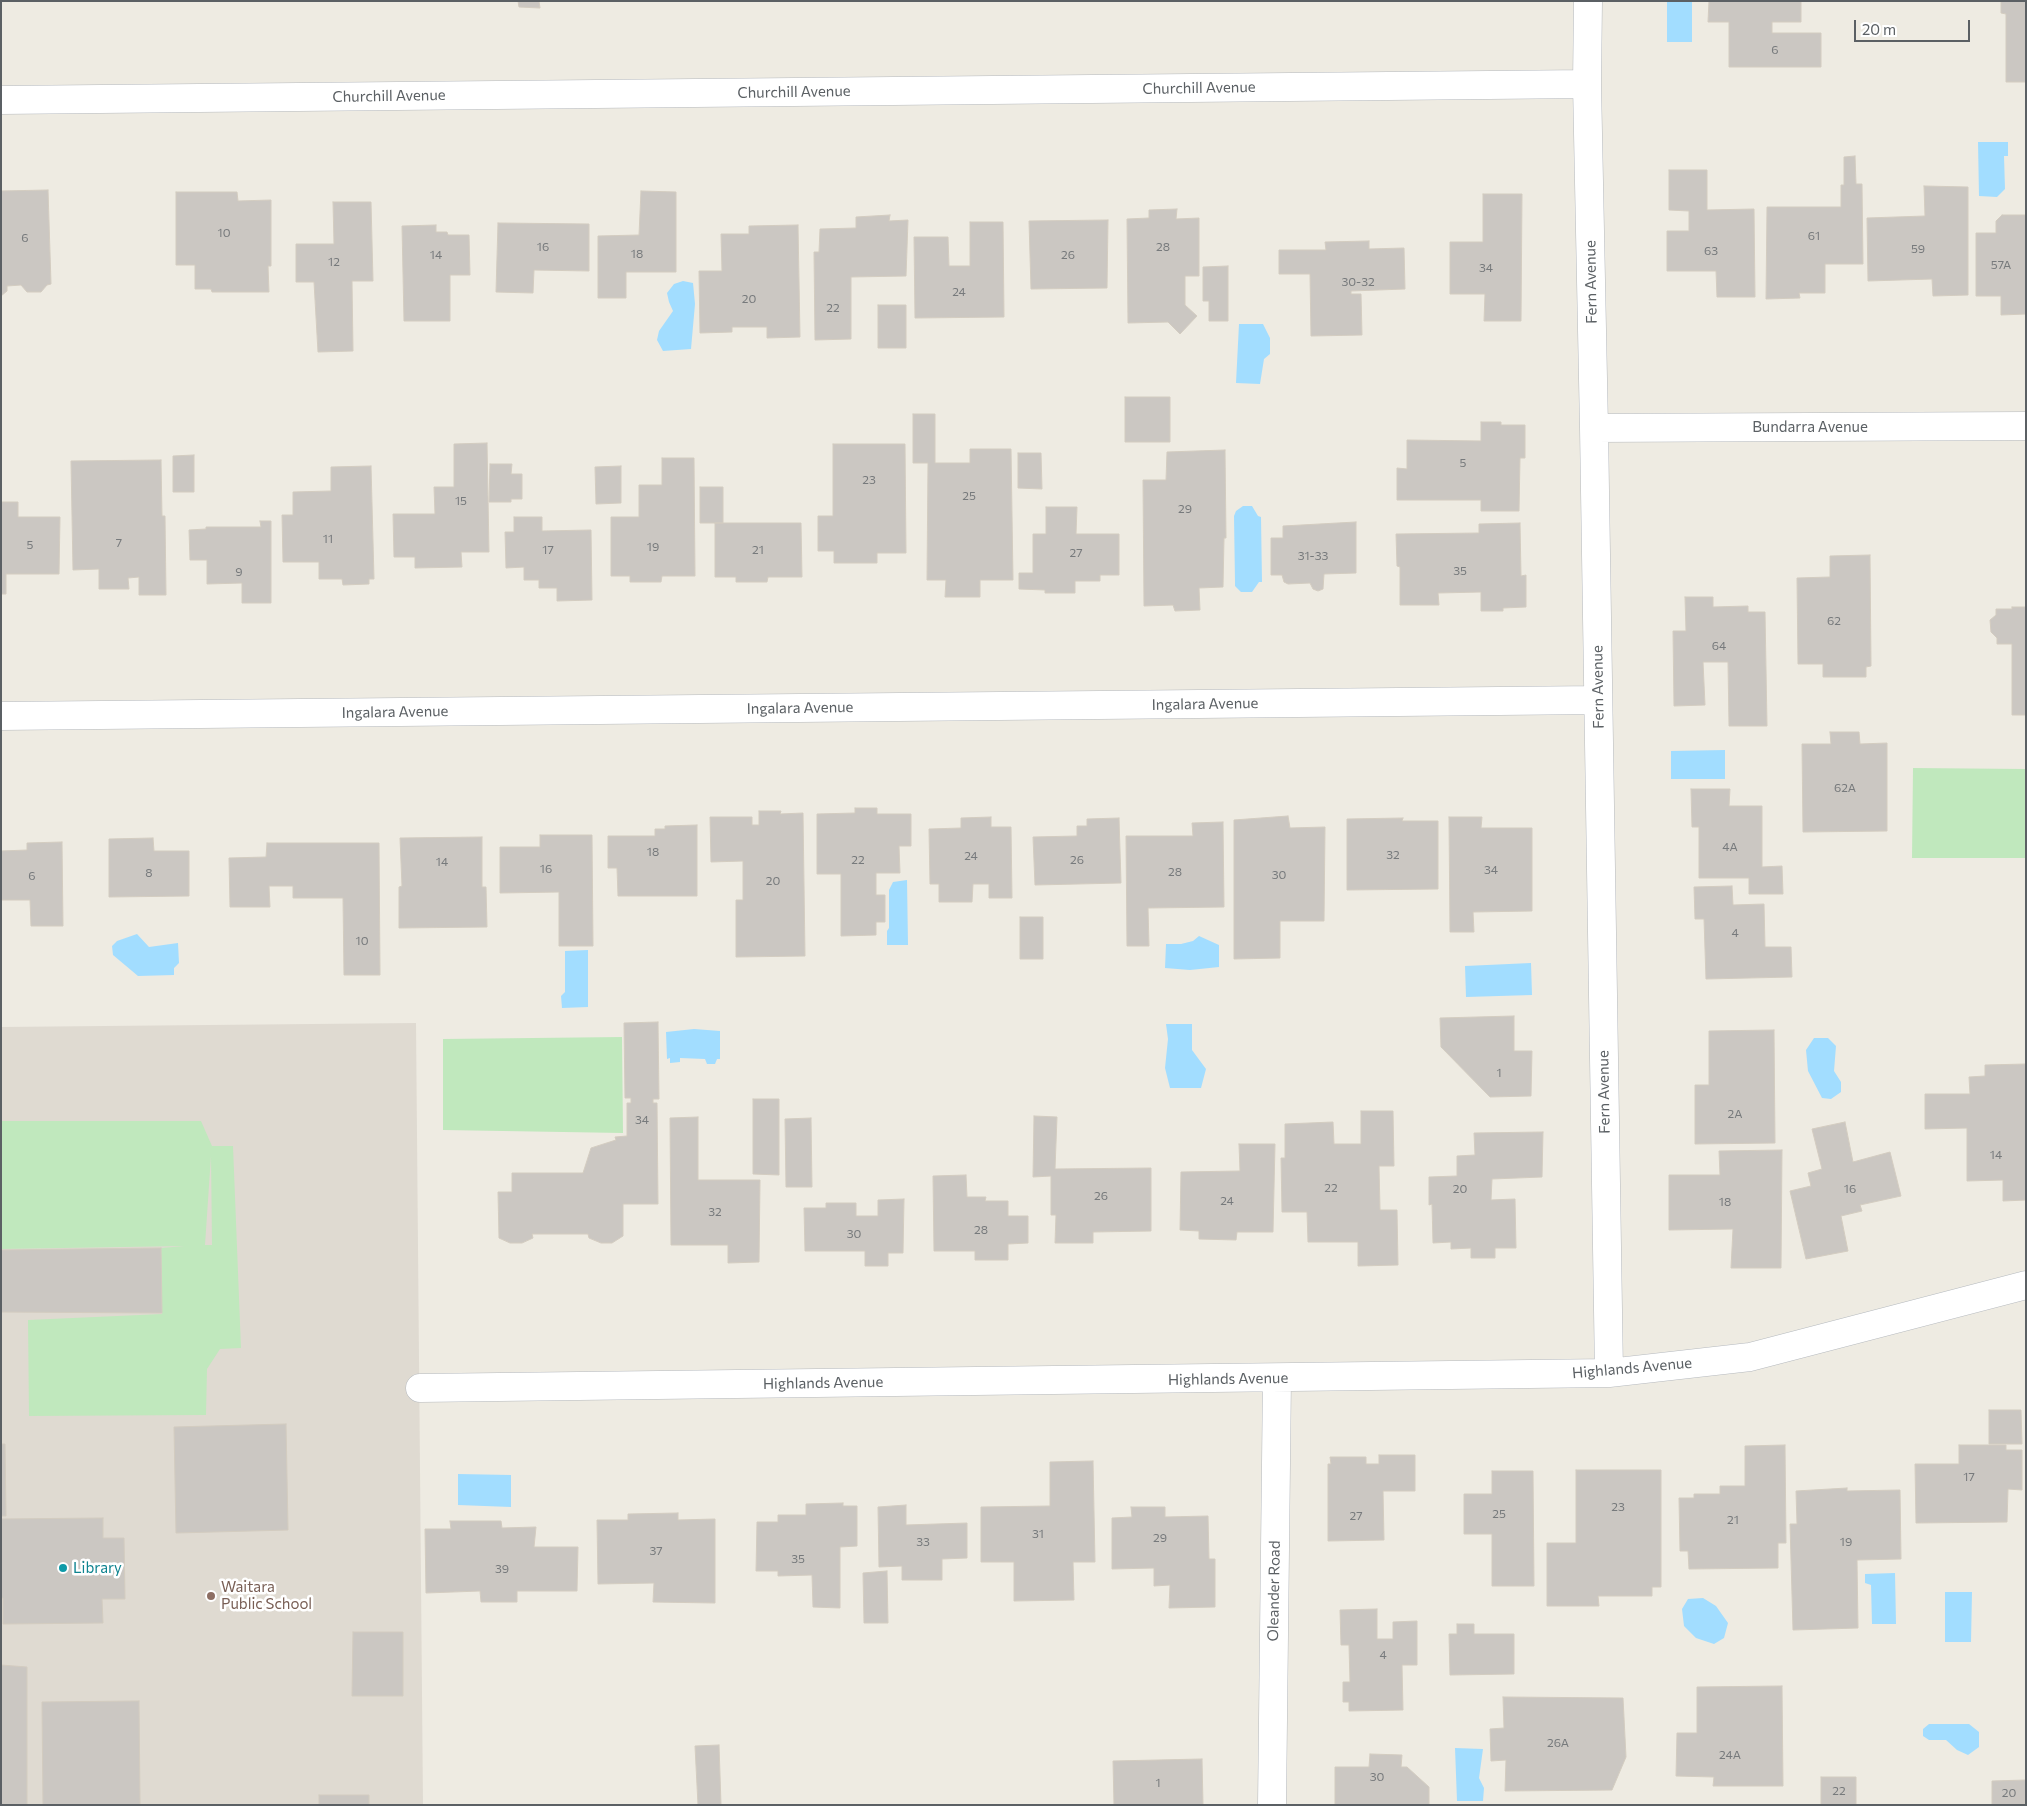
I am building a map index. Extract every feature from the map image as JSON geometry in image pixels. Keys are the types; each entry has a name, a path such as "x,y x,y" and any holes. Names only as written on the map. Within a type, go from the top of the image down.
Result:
{"street":[{"name":"Fern Avenue","path":"1588,1 1587,84 1609,1374"},
{"name":"Churchill Avenue","path":"1,100 1587,84"},
{"name":"Bundarra Avenue","path":"1594,428 2026,426"},
{"name":"Ingalara Avenue","path":"1,716 1598,700"},
{"name":"Highlands Avenue","path":"420,1388 1609,1374 1750,1357 2026,1285"},
{"name":"Oleander Road","path":"1272,1805 1277,1378"}],"shaded area":[{"name":"Waitara Public School","path":"416,1023 423,1805 1,1805 1,1027"}],"green space":[{"path":"1913,768 2026,769 2026,858 1912,858"},
{"path":"622,1037 623,1133 443,1130 443,1039"},
{"path":"1,1121 201,1121 212,1146 233,1146 241,1348 220,1349 207,1369 206,1415 29,1416 28,1320 162,1314 161,1248 184,1246 1,1249","holes":["211,1156 212,1245 205,1245"]}],"water":[{"path":"1667,1 1692,1 1692,42 1667,42"},
{"path":"1978,142 2008,142 2008,156 2004,156 2005,189 1997,197 1979,196"},
{"path":"683,281 693,283 695,304 691,349 663,351 657,340 659,331 673,311 667,293 674,284"},
{"path":"1239,324 1263,324 1270,338 1270,354 1264,359 1260,384 1236,383"},
{"path":"1243,506 1252,506 1258,516 1261,517 1262,582 1259,582 1252,592 1241,592 1235,586 1234,516 1236,511"},
{"path":"1725,750 1725,779 1671,779 1671,751"},
{"path":"907,880 908,945 887,945 889,890 893,882"},
{"path":"137,934 149,947 178,943 179,963 174,968 174,975 138,976 113,955 112,946 117,941"},
{"path":"1199,936 1219,945 1219,967 1190,970 1165,968 1166,944 1181,944 1193,941"},
{"path":"588,950 588,1007 562,1008 561,996 565,992 565,951"},
{"path":"1531,963 1532,995 1466,997 1465,966"},
{"path":"1166,1024 1192,1024 1192,1050 1206,1069 1201,1088 1170,1088 1165,1068 1168,1039"},
{"path":"694,1029 720,1031 720,1059 717,1059 715,1064 707,1064 705,1059 680,1058 680,1062 670,1063 670,1058 667,1059 666,1032"},
{"path":"1814,1038 1828,1038 1836,1046 1834,1071 1841,1082 1841,1092 1831,1099 1822,1098 1808,1071 1806,1050"},
{"path":"458,1474 511,1475 511,1507 458,1505"},
{"path":"1895,1573 1896,1624 1872,1624 1871,1585 1865,1583 1865,1574"},
{"path":"1945,1592 1972,1592 1971,1642 1945,1642"},
{"path":"1703,1598 1716,1606 1728,1623 1724,1638 1714,1644 1696,1638 1684,1626 1682,1609 1688,1599"},
{"path":"1929,1724 1969,1724 1979,1732 1979,1747 1968,1755 1957,1750 1946,1740 1929,1740 1923,1736 1923,1729"},
{"path":"1455,1748 1483,1749 1479,1778 1484,1788 1483,1801 1457,1801"}],"building":[{"path":"518,1 539,1 540,8 519,7"},
{"path":"1709,1 1801,1 1801,22 1772,22 1772,33 1821,33 1821,67 1729,67 1729,22 1708,22"},
{"path":"2001,1 2026,1 2026,82 2006,82 2006,14 2001,13"},
{"path":"1855,156 1856,184 1862,184 1863,264 1825,264 1825,293 1799,293 1800,298 1766,299 1767,207 1841,207 1841,185 1844,185 1844,157"},
{"path":"1669,170 1707,170 1707,210 1754,209 1755,297 1717,297 1716,271 1667,271 1667,231 1689,231 1689,211 1669,210"},
{"path":"1924,186 1968,187 1968,295 1933,296 1932,279 1868,281 1867,218 1925,216"},
{"path":"48,190 51,284 47,285 41,292 27,292 21,285 7,286 7,291 1,296 1,191"},
{"path":"641,191 676,192 676,272 626,272 626,298 598,298 598,236 639,235"},
{"path":"176,192 237,192 238,201 271,200 271,266 268,266 269,292 212,292 211,289 195,289 195,265 176,265"},
{"path":"1483,194 1522,194 1521,321 1484,321 1485,294 1450,294 1450,242 1483,242"},
{"path":"333,202 371,202 373,281 352,281 353,351 318,352 314,282 296,282 296,244 334,244"},
{"path":"1177,209 1176,219 1199,218 1199,276 1185,276 1185,305 1197,316 1180,334 1168,322 1128,323 1127,219 1149,218 1149,210"},
{"path":"890,215 889,221 908,220 906,276 851,277 851,339 815,340 814,252 819,252 820,229 856,228 856,217"},
{"path":"2002,215 2026,215 2026,314 2001,315 2001,296 1976,296 1976,233 1996,233 1996,221"},
{"path":"1108,220 1107,288 1031,289 1029,221"},
{"path":"970,222 1003,222 1004,317 915,318 914,237 948,237 949,266 970,266"},
{"path":"498,223 589,224 589,271 534,270 533,293 496,292"},
{"path":"436,225 436,232 447,232 448,235 469,235 470,275 450,275 450,321 404,321 402,226"},
{"path":"798,225 800,337 767,338 767,327 732,327 732,332 700,333 699,271 722,271 721,234 749,234 749,226"},
{"path":"1369,241 1369,249 1404,248 1405,289 1351,291 1351,294 1361,294 1362,335 1311,336 1310,274 1279,274 1279,250 1326,250 1325,242"},
{"path":"1228,266 1228,321 1209,321 1209,301 1203,301 1203,267"},
{"path":"878,305 906,305 906,348 878,348"},
{"path":"1125,397 1170,397 1170,442 1125,442"},
{"path":"913,414 935,414 935,463 970,463 970,449 1011,449 1013,580 980,580 980,597 945,597 946,580 927,580 928,463 913,463"},
{"path":"1481,422 1501,422 1501,425 1525,425 1525,458 1520,458 1519,511 1481,511 1481,500 1397,500 1397,468 1407,469 1407,440 1481,441"},
{"path":"487,443 489,552 461,552 462,567 415,568 415,557 394,557 393,514 435,514 434,487 454,487 454,444"},
{"path":"833,444 905,444 906,553 877,553 877,563 834,563 834,551 818,551 818,516 833,516"},
{"path":"1225,450 1226,538 1224,538 1223,587 1199,588 1200,610 1175,611 1173,605 1144,606 1143,480 1166,480 1167,452"},
{"path":"1018,453 1041,453 1042,489 1018,488"},
{"path":"194,455 194,492 173,492 173,456"},
{"path":"662,458 694,458 695,576 662,576 661,582 630,582 630,576 611,576 611,517 639,517 639,485 662,485"},
{"path":"161,460 162,516 165,516 166,595 139,595 139,577 128,578 129,589 99,589 99,569 73,570 71,461"},
{"path":"490,464 512,464 511,474 522,474 522,499 511,499 511,502 489,502"},
{"path":"371,466 374,579 369,579 369,584 343,585 342,579 319,579 319,562 283,562 282,515 293,515 293,492 331,491 331,467"},
{"path":"621,466 621,503 596,504 595,467"},
{"path":"700,487 723,487 723,523 700,523"},
{"path":"1,502 18,502 18,517 60,517 59,574 6,574 6,594 1,594"},
{"path":"1046,507 1077,507 1076,534 1119,534 1119,575 1100,575 1100,581 1075,581 1075,593 1045,593 1045,590 1019,589 1019,573 1033,573 1033,534 1046,534"},
{"path":"514,517 542,517 542,531 591,530 592,600 557,601 557,588 539,588 539,580 524,580 524,567 506,568 505,532 514,532"},
{"path":"260,521 271,521 271,603 242,603 242,583 207,584 207,560 190,560 189,530 206,529 206,527 261,527"},
{"path":"1356,522 1356,573 1324,574 1323,589 1318,591 1313,589 1310,583 1288,584 1284,582 1282,575 1271,575 1271,538 1283,538 1283,526"},
{"path":"715,523 801,523 802,577 768,577 767,582 736,582 736,577 715,577"},
{"path":"1520,523 1521,576 1526,575 1526,607 1503,608 1503,611 1481,611 1481,592 1438,593 1439,605 1400,605 1400,567 1397,566 1396,534 1479,533 1479,524"},
{"path":"1870,555 1871,666 1866,667 1866,677 1823,677 1823,664 1798,664 1797,578 1830,577 1830,556"},
{"path":"1685,597 1713,597 1713,607 1748,606 1748,612 1765,612 1767,726 1729,726 1728,662 1703,662 1705,705 1674,706 1673,631 1686,631"},
{"path":"2012,607 2026,607 2026,715 2012,715 2012,644 1997,644 1997,638 1991,632 1990,620 1996,615 1996,609 2012,609"},
{"path":"1830,732 1859,732 1860,744 1887,743 1887,831 1803,832 1802,744 1831,744"},
{"path":"1691,789 1730,789 1729,806 1762,806 1762,867 1782,866 1783,894 1749,894 1749,878 1699,878 1699,827 1692,827"},
{"path":"855,808 877,808 877,814 911,814 911,846 899,846 900,873 876,873 876,895 885,895 885,922 876,922 876,935 841,936 841,874 817,874 817,814 855,813"},
{"path":"759,811 781,811 780,814 803,813 805,956 736,957 736,900 743,900 743,861 711,862 710,817 752,817 752,825 759,825"},
{"path":"1288,816 1290,828 1325,827 1324,921 1280,921 1280,958 1234,959 1234,820"},
{"path":"991,817 991,827 1011,827 1012,898 989,898 989,884 973,884 972,902 939,902 939,884 930,884 929,829 961,828 961,818"},
{"path":"1449,817 1482,817 1481,828 1532,828 1532,911 1473,912 1474,932 1450,932"},
{"path":"1119,818 1121,883 1035,885 1033,837 1077,836 1077,826 1087,826 1087,819"},
{"path":"1403,818 1402,821 1438,821 1438,889 1347,890 1347,819"},
{"path":"1223,822 1224,907 1148,908 1149,946 1127,946 1126,836 1193,836 1192,823"},
{"path":"697,825 697,896 618,896 617,868 608,868 608,836 655,836 655,829 665,829 665,826"},
{"path":"540,835 592,835 593,946 559,946 559,892 500,893 500,847 540,847"},
{"path":"482,837 482,887 486,887 487,927 399,928 399,887 402,886 400,838"},
{"path":"153,838 154,851 189,851 189,896 109,897 109,839"},
{"path":"62,842 63,926 31,926 30,900 1,900 1,851 27,850 27,843"},
{"path":"267,843 379,843 380,975 344,975 343,898 293,898 293,886 269,886 270,907 230,907 229,858 266,857"},
{"path":"1732,886 1733,905 1764,904 1765,947 1791,947 1792,977 1706,979 1704,919 1695,919 1694,887"},
{"path":"1020,917 1043,917 1043,959 1020,959"},
{"path":"1514,1016 1514,1051 1532,1051 1531,1096 1490,1097 1441,1047 1440,1018"},
{"path":"658,1022 659,1099 653,1099 653,1103 657,1103 658,1204 623,1204 623,1236 612,1243 601,1243 589,1238 588,1234 532,1234 533,1238 522,1243 510,1243 499,1238 498,1192 512,1192 512,1173 583,1173 591,1148 616,1140 615,1137 627,1136 627,1103 631,1103 631,1098 625,1098 624,1023"},
{"path":"1774,1030 1775,1143 1695,1144 1695,1085 1709,1085 1709,1031"},
{"path":"2026,1064 2026,1200 2003,1201 2003,1180 1967,1181 1967,1128 1925,1129 1925,1094 1970,1094 1969,1077 1985,1076 1985,1065"},
{"path":"753,1099 779,1099 779,1175 753,1174"},
{"path":"1361,1111 1393,1111 1394,1166 1379,1166 1380,1210 1397,1210 1398,1265 1358,1266 1358,1242 1308,1242 1307,1212 1282,1212 1281,1158 1285,1158 1285,1124 1333,1122 1334,1144 1361,1144"},
{"path":"1034,1116 1057,1117 1055,1169 1151,1168 1151,1231 1093,1232 1093,1243 1055,1243 1056,1215 1051,1215 1051,1176 1033,1177"},
{"path":"698,1117 698,1180 760,1180 759,1262 728,1263 728,1245 671,1245 670,1118"},
{"path":"811,1118 812,1187 786,1187 785,1119"},
{"path":"1845,1122 1853,1162 1890,1152 1901,1196 1860,1205 1862,1211 1841,1216 1848,1251 1806,1259 1790,1191 1811,1186 1808,1173 1822,1169 1812,1129"},
{"path":"1543,1132 1542,1177 1492,1179 1491,1200 1515,1199 1516,1248 1495,1248 1495,1258 1471,1258 1471,1248 1451,1249 1451,1242 1433,1243 1432,1204 1429,1205 1429,1177 1457,1176 1457,1156 1475,1155 1474,1133"},
{"path":"1239,1144 1275,1144 1273,1232 1237,1232 1236,1240 1199,1239 1199,1231 1180,1230 1181,1172 1240,1171"},
{"path":"1782,1150 1781,1268 1731,1268 1733,1229 1669,1230 1669,1175 1720,1175 1719,1151"},
{"path":"966,1175 967,1197 986,1197 985,1201 1008,1201 1008,1216 1028,1216 1028,1243 1008,1244 1008,1260 975,1260 975,1251 934,1251 933,1176"},
{"path":"904,1199 903,1253 888,1253 888,1266 865,1266 865,1251 805,1251 804,1208 826,1208 826,1203 856,1203 856,1216 878,1216 878,1200"},
{"path":"161,1248 162,1313 1,1312 1,1250"},
{"path":"1989,1410 2021,1410 2022,1444 1989,1444"},
{"path":"286,1424 288,1530 176,1533 174,1427"},
{"path":"1,1444 5,1444 6,1516 1,1516"},
{"path":"1785,1445 1786,1543 1778,1543 1778,1568 1689,1569 1688,1551 1680,1551 1679,1498 1694,1498 1694,1494 1720,1494 1720,1486 1745,1486 1745,1446"},
{"path":"1959,1445 2006,1445 2006,1450 2022,1450 2022,1490 2008,1489 2007,1522 1916,1523 1915,1464 1959,1464"},
{"path":"1379,1455 1415,1455 1415,1491 1383,1491 1384,1540 1328,1541 1328,1464 1331,1464 1330,1457 1366,1457 1366,1464 1379,1464"},
{"path":"1093,1461 1095,1562 1073,1562 1074,1600 1014,1601 1014,1562 981,1562 981,1507 1050,1506 1050,1462"},
{"path":"1576,1470 1661,1470 1661,1587 1652,1587 1652,1596 1598,1596 1599,1606 1547,1606 1547,1543 1576,1543"},
{"path":"1492,1471 1533,1471 1534,1586 1492,1586 1492,1534 1464,1534 1464,1494 1492,1494"},
{"path":"1847,1488 1847,1491 1900,1490 1901,1559 1857,1560 1858,1628 1793,1630 1790,1524 1797,1524 1796,1491"},
{"path":"843,1503 843,1506 857,1506 857,1546 840,1547 840,1608 813,1607 812,1575 778,1576 778,1571 756,1571 757,1522 778,1522 778,1515 806,1515 806,1504"},
{"path":"906,1505 906,1525 967,1523 967,1558 942,1559 942,1580 902,1580 902,1566 879,1567 878,1507"},
{"path":"1131,1507 1165,1507 1165,1517 1208,1516 1209,1559 1215,1559 1215,1607 1169,1608 1170,1585 1154,1586 1154,1568 1112,1569 1112,1518 1132,1517"},
{"path":"678,1513 678,1520 715,1519 715,1603 653,1602 654,1583 598,1584 597,1520 628,1520 628,1514"},
{"name":"Library","path":"103,1518 103,1538 124,1538 125,1599 102,1599 103,1623 3,1624 3,1598 1,1598 1,1519"},
{"path":"450,1521 501,1521 502,1528 536,1527 534,1547 578,1547 577,1591 517,1591 517,1602 481,1602 480,1591 426,1593 425,1529 451,1529"},
{"path":"887,1571 888,1623 864,1623 863,1573"},
{"path":"1377,1609 1377,1639 1393,1639 1393,1622 1417,1621 1417,1665 1402,1665 1403,1710 1349,1711 1349,1702 1343,1702 1343,1682 1350,1682 1349,1645 1341,1645 1340,1610"},
{"path":"1457,1624 1474,1624 1474,1634 1514,1634 1514,1674 1450,1675 1449,1634 1457,1634"},
{"path":"353,1632 403,1632 403,1696 352,1696"},
{"path":"1,1665 27,1667 27,1805 1,1805"},
{"path":"1782,1686 1783,1786 1713,1786 1714,1777 1676,1776 1677,1733 1697,1733 1697,1687"},
{"path":"1503,1697 1623,1698 1626,1757 1612,1790 1505,1791 1506,1760 1491,1761 1490,1729 1504,1728"},
{"path":"139,1701 140,1805 43,1805 42,1702"},
{"path":"719,1745 721,1805 698,1805 695,1746"},
{"path":"1370,1754 1402,1755 1401,1767 1407,1767 1429,1787 1429,1805 1335,1805 1335,1767 1369,1767"},
{"path":"1202,1759 1203,1805 1114,1805 1113,1761"},
{"path":"1821,1777 1856,1777 1856,1805 1821,1805"},
{"path":"2026,1780 2025,1805 1992,1805 1992,1781"},
{"path":"319,1795 369,1795 369,1805 319,1805"}],"place":[{"name":"Library","path":"63,1568"},
{"name":"Waitara Public School","path":"211,1596"}]}
